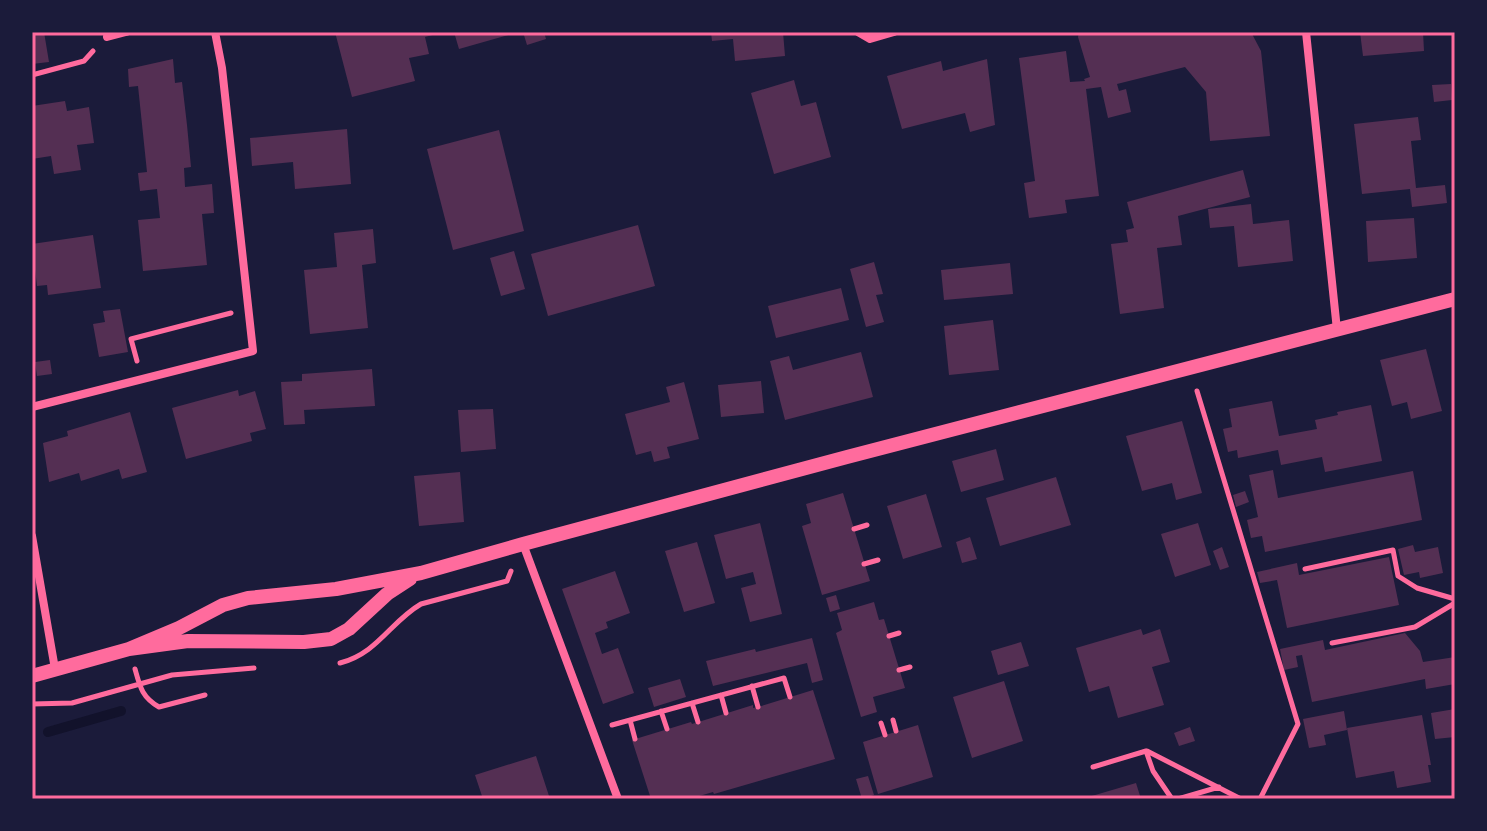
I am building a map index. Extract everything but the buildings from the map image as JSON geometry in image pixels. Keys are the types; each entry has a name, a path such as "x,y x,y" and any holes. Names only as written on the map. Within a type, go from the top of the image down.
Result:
{"street":[{"path":"107,37 126,32"},
{"path":"32,407 253,351 222,68 215,32"},
{"path":"858,32 870,39 894,32"},
{"path":"1306,32 1337,331"},
{"path":"32,676 129,649 223,605 248,598 336,589 421,573 1455,299"},
{"path":"32,536 55,669"},
{"path":"523,544 618,799"},
{"path":"129,649 197,641 331,639 349,629 387,594 421,573"}],"path":[{"path":"32,75 84,61 107,37"},
{"path":"142,379 131,339 248,309"},
{"path":"1190,367 1298,724 1260,799"},
{"path":"854,529 867,525"},
{"path":"1305,569 1393,550 1398,576 1417,588 1455,601"},
{"path":"864,564 878,560"},
{"path":"1332,643 1415,627 1455,601"},
{"path":"889,636 899,633"},
{"path":"129,649 148,700 159,707 205,695"},
{"path":"899,670 910,667"},
{"path":"592,730 784,678 790,697"},
{"path":"32,704 72,703 140,684"},
{"path":"752,686 758,707"},
{"path":"721,695 726,713"},
{"path":"692,703 698,722"},
{"path":"661,711 667,729"},
{"path":"630,720 635,739"},
{"path":"893,720 896,731"},
{"path":"881,723 885,735"},
{"path":"1093,767 1146,751 1241,799"},
{"path":"1146,751 1153,771 1175,799 1220,787"}],"waterway":[{"path":"48,732 121,711"}]}
